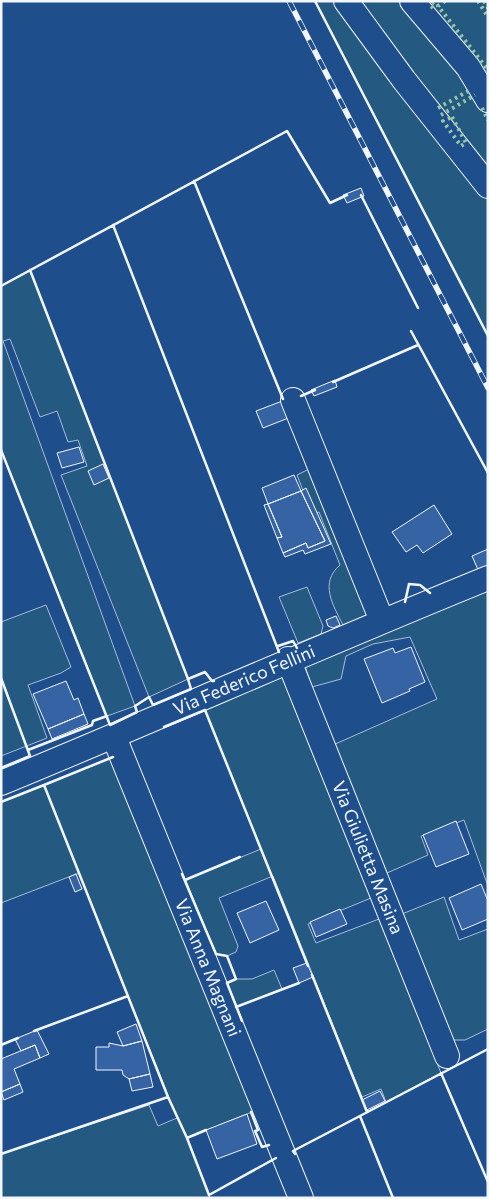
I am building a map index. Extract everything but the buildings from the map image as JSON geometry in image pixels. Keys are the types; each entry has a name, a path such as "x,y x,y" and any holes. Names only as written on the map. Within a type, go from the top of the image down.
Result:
{"street":[{"path":"346,1 404,80 488,186"},
{"path":"412,1 468,67 488,100"},
{"path":"293,400 382,621"},
{"name":"Via Federico Fellini","path":"1,783 114,736 288,659 488,578"},
{"name":"Via Giulietta Masina","path":"288,659 447,1056"},
{"name":"Via Anna Magnani","path":"114,736 301,1198"}],"shaded area":[{"path":"315,1 488,1 488,336"},
{"path":"30,270 188,679 149,697 61,475 87,466 78,440 68,442 57,411 40,417 10,339 3,341 135,706 107,716 1,450 1,286"},
{"path":"311,468 372,616 343,625 332,602 329,587 330,579 340,565 319,512 312,514 297,475"},
{"path":"307,587 323,626 321,634 298,643 279,597"},
{"path":"488,587 488,886 464,820 421,836 428,855 387,873 333,745 437,699 410,637 373,644 346,656 341,679 312,687 304,663"},
{"path":"46,605 71,667 61,673 28,685 47,738 1,756 1,622"},
{"path":"282,677 371,898 308,924 316,943 379,919 441,1073 386,1102 381,1089 362,1097 273,876 219,898 238,946 236,952 227,956 216,954 185,880 261,849 205,710"},
{"path":"114,757 257,1110 187,1138 210,1198 1,1198 1,1154 149,1105 158,1126 177,1118 79,873 1,903 1,802"},
{"path":"444,897 459,940 488,929 488,1029 465,1040 453,1040 402,914"},
{"path":"274,970 282,989 236,1007 227,983 236,979 252,979"}],"railway":[{"path":"289,1 488,388"}],"hedge":[{"path":"433,8 430,5 435,1"},
{"path":"445,1 438,6 488,70"},
{"path":"478,1 488,17"},
{"path":"484,1 488,8"},
{"path":"438,108 472,89"},
{"path":"441,115 475,95"},
{"path":"482,108 488,120"},
{"path":"452,117 466,143 461,146 443,121 452,117"}],"wall":[{"path":"315,1 488,336"},
{"path":"1,286 287,131 330,203 347,195"},
{"path":"194,181 283,399"},
{"path":"361,195 418,308"},
{"path":"113,225 279,652"},
{"path":"30,270 188,679"},
{"path":"411,331 488,473"},
{"path":"333,382 418,345"},
{"path":"301,396 315,390"},
{"path":"1,450 110,725 137,712 135,706 149,697 153,705 191,689 188,679 205,672 214,681"},
{"path":"405,602 409,584 420,585 430,593"},
{"path":"278,646 293,641 297,648"},
{"path":"1,678 30,756 1,768"},
{"path":"164,727 205,710 308,966"},
{"path":"28,750 92,725 93,721 107,716"},
{"path":"113,757 44,785 168,1097 187,1138"},
{"path":"1,802 44,785"},
{"path":"185,880 240,857"},
{"path":"182,874 216,954 227,956 236,979 227,983 242,1021"},
{"path":"312,975 367,1112"},
{"path":"236,1007 299,983"},
{"path":"34,1031 128,996"},
{"path":"1,1045 18,1038"},
{"path":"295,1154 293,1151 488,1049"},
{"path":"441,1073 488,1182"},
{"path":"1,1154 168,1097"},
{"path":"251,1112 258,1130 255,1131 262,1147 269,1145"},
{"path":"360,1116 393,1198"},
{"path":"206,1130 187,1138 209,1195 276,1158"}]}
